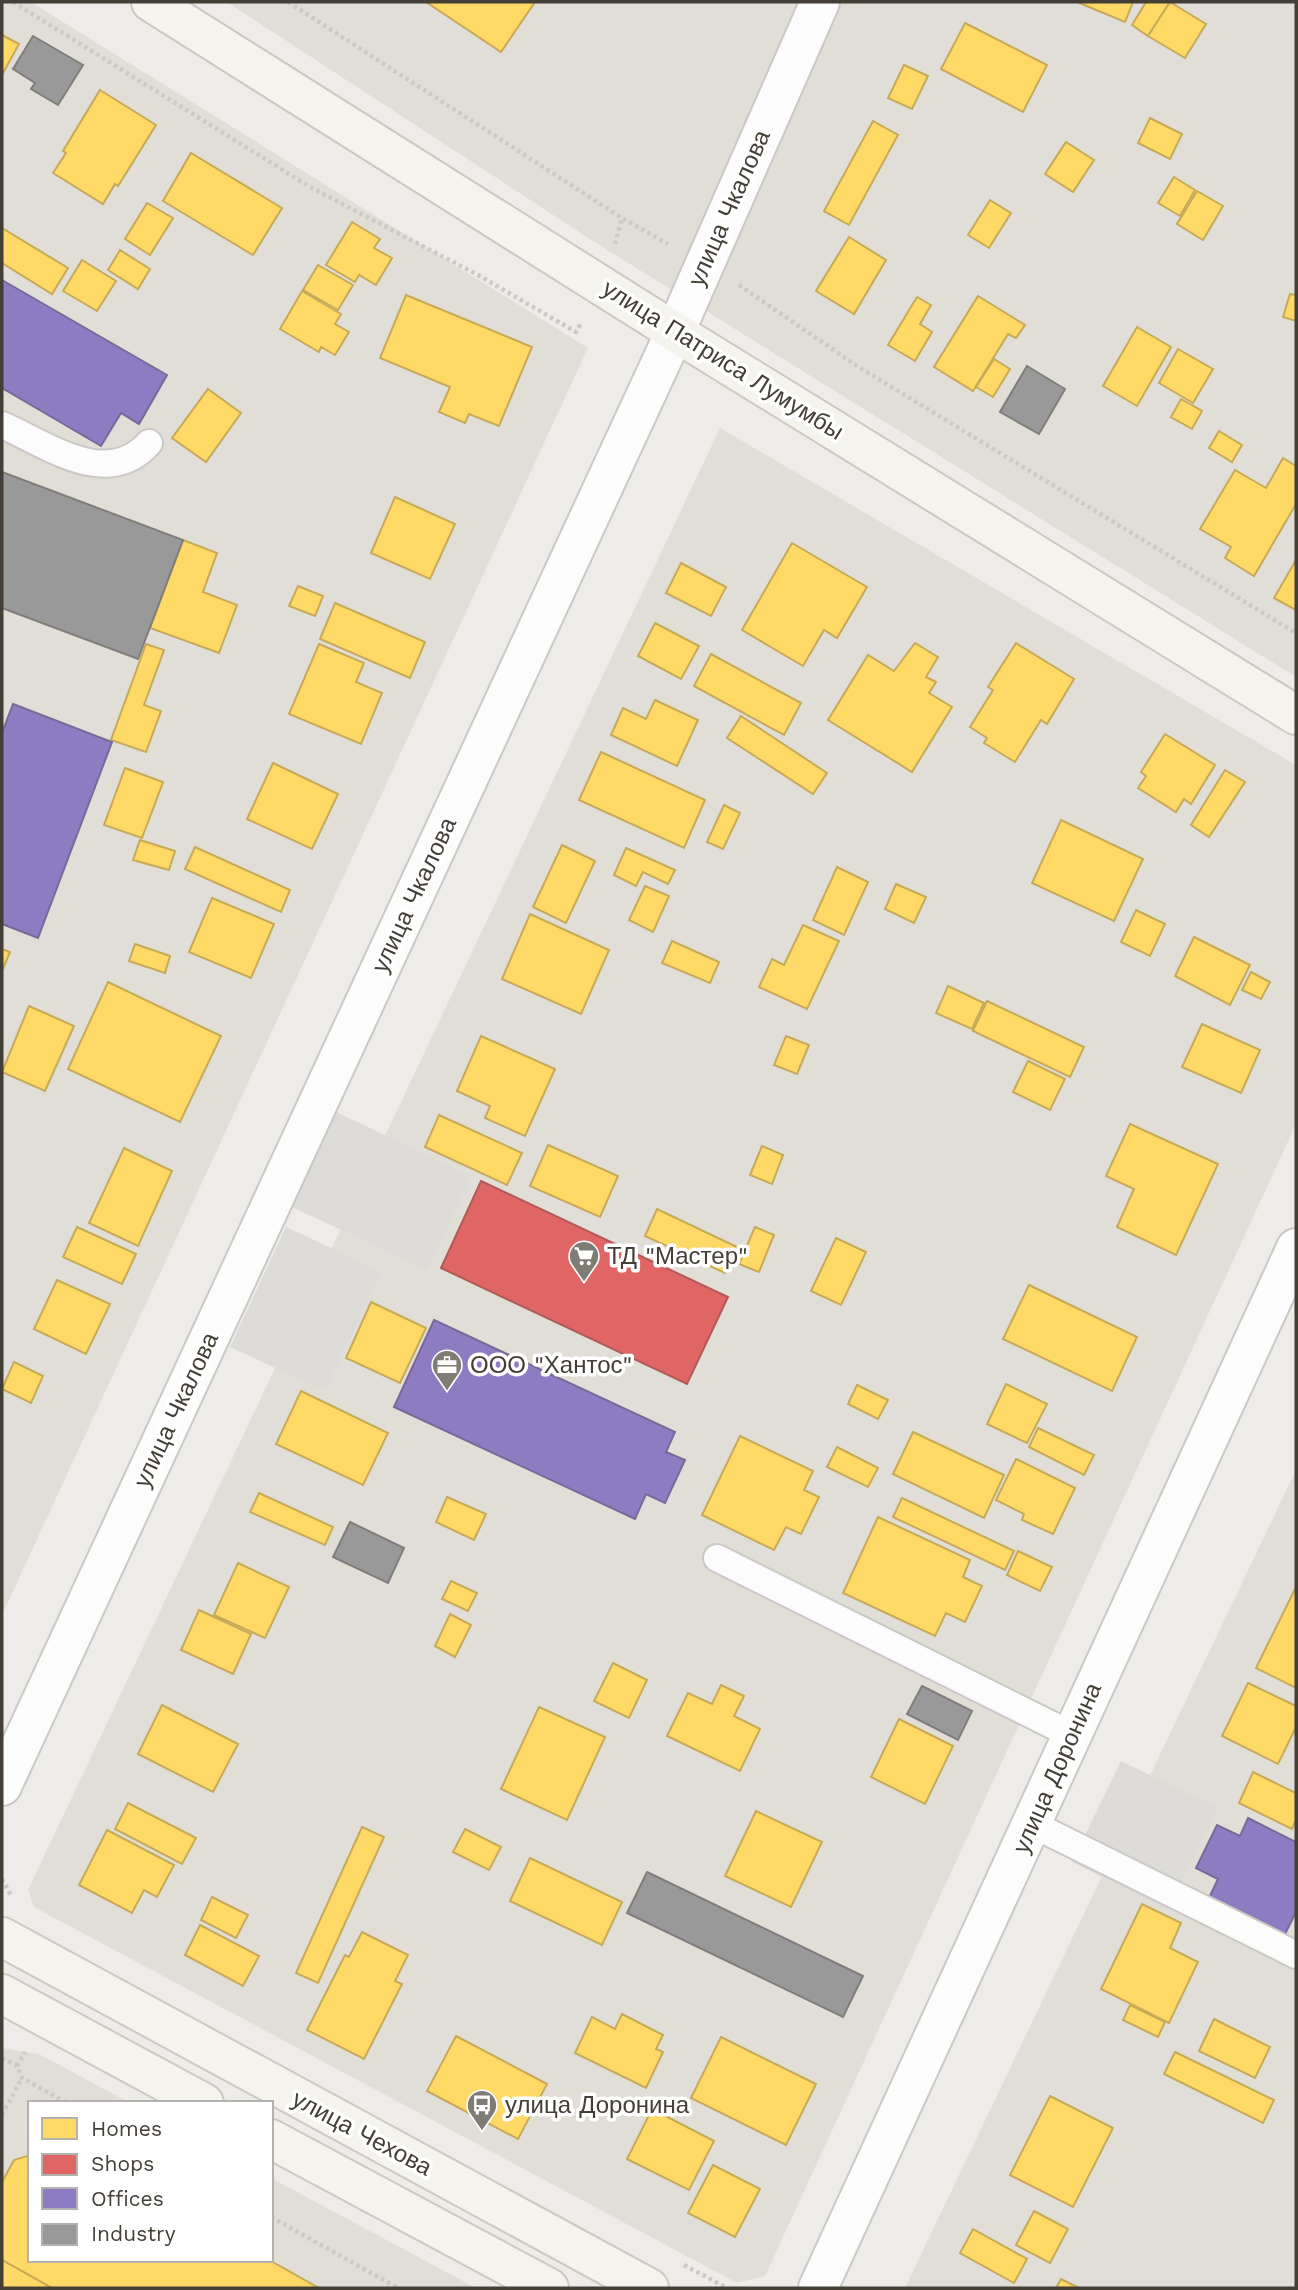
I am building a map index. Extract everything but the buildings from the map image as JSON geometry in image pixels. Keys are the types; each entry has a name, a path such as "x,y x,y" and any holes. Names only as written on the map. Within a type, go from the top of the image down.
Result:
{"street":[{"name":"улица Патриса Лумумбы","path":"151,2 675,332 1296,715"},
{"name":"улица Чкалова","path":"2,1786 675,332 820,2"},
{"name":"улица Доронина","path":"818,2288 1296,1248"},
{"name":"улица Чехова","path":"2,1937 649,2288"},
{"path":"2,1994 200,2101"},
{"name":"улица Чехова","path":"273,2140 549,2288"}],"lane":[{"path":"2,425 87,463 110,466 137,457 149,443"},
{"path":"717,1558 1072,1735"},
{"path":"1032,1824 1296,1955"}],"path":[{"path":"13,2 310,187 576,332"},
{"path":"288,2 622,218 704,265 857,366 1296,633"},
{"path":"2,2058 17,2066 22,2078 63,2101"},
{"path":"2,2115 22,2078"},
{"path":"273,2218 398,2288"}],"shaded area":[{"path":"2,2 31,2 588,348 2,1615"},
{"path":"227,2 1296,2 1296,677 593,241"},
{"path":"720,428 1296,765 1296,1124 765,2276 737,2283 34,1907 28,1890"},
{"path":"336,1112 471,1176 427,1270 292,1207"},
{"path":"286,1227 381,1271 325,1391 230,1347"},
{"path":"1296,1470 1296,2288 905,2288"},
{"path":"1121,1761 1218,1808 1168,1910 1072,1862"},
{"path":"2,2048 39,2054 126,2101 28,2101 28,2262 273,2262 273,2179 476,2288 2,2288"}],"place":[{"name":"ТД \"Мастер\"","path":"584,1283"},
{"name":"ООО \"Хантос\"","path":"447,1392"},
{"name":"улица Доронина","path":"482,2132"}]}
